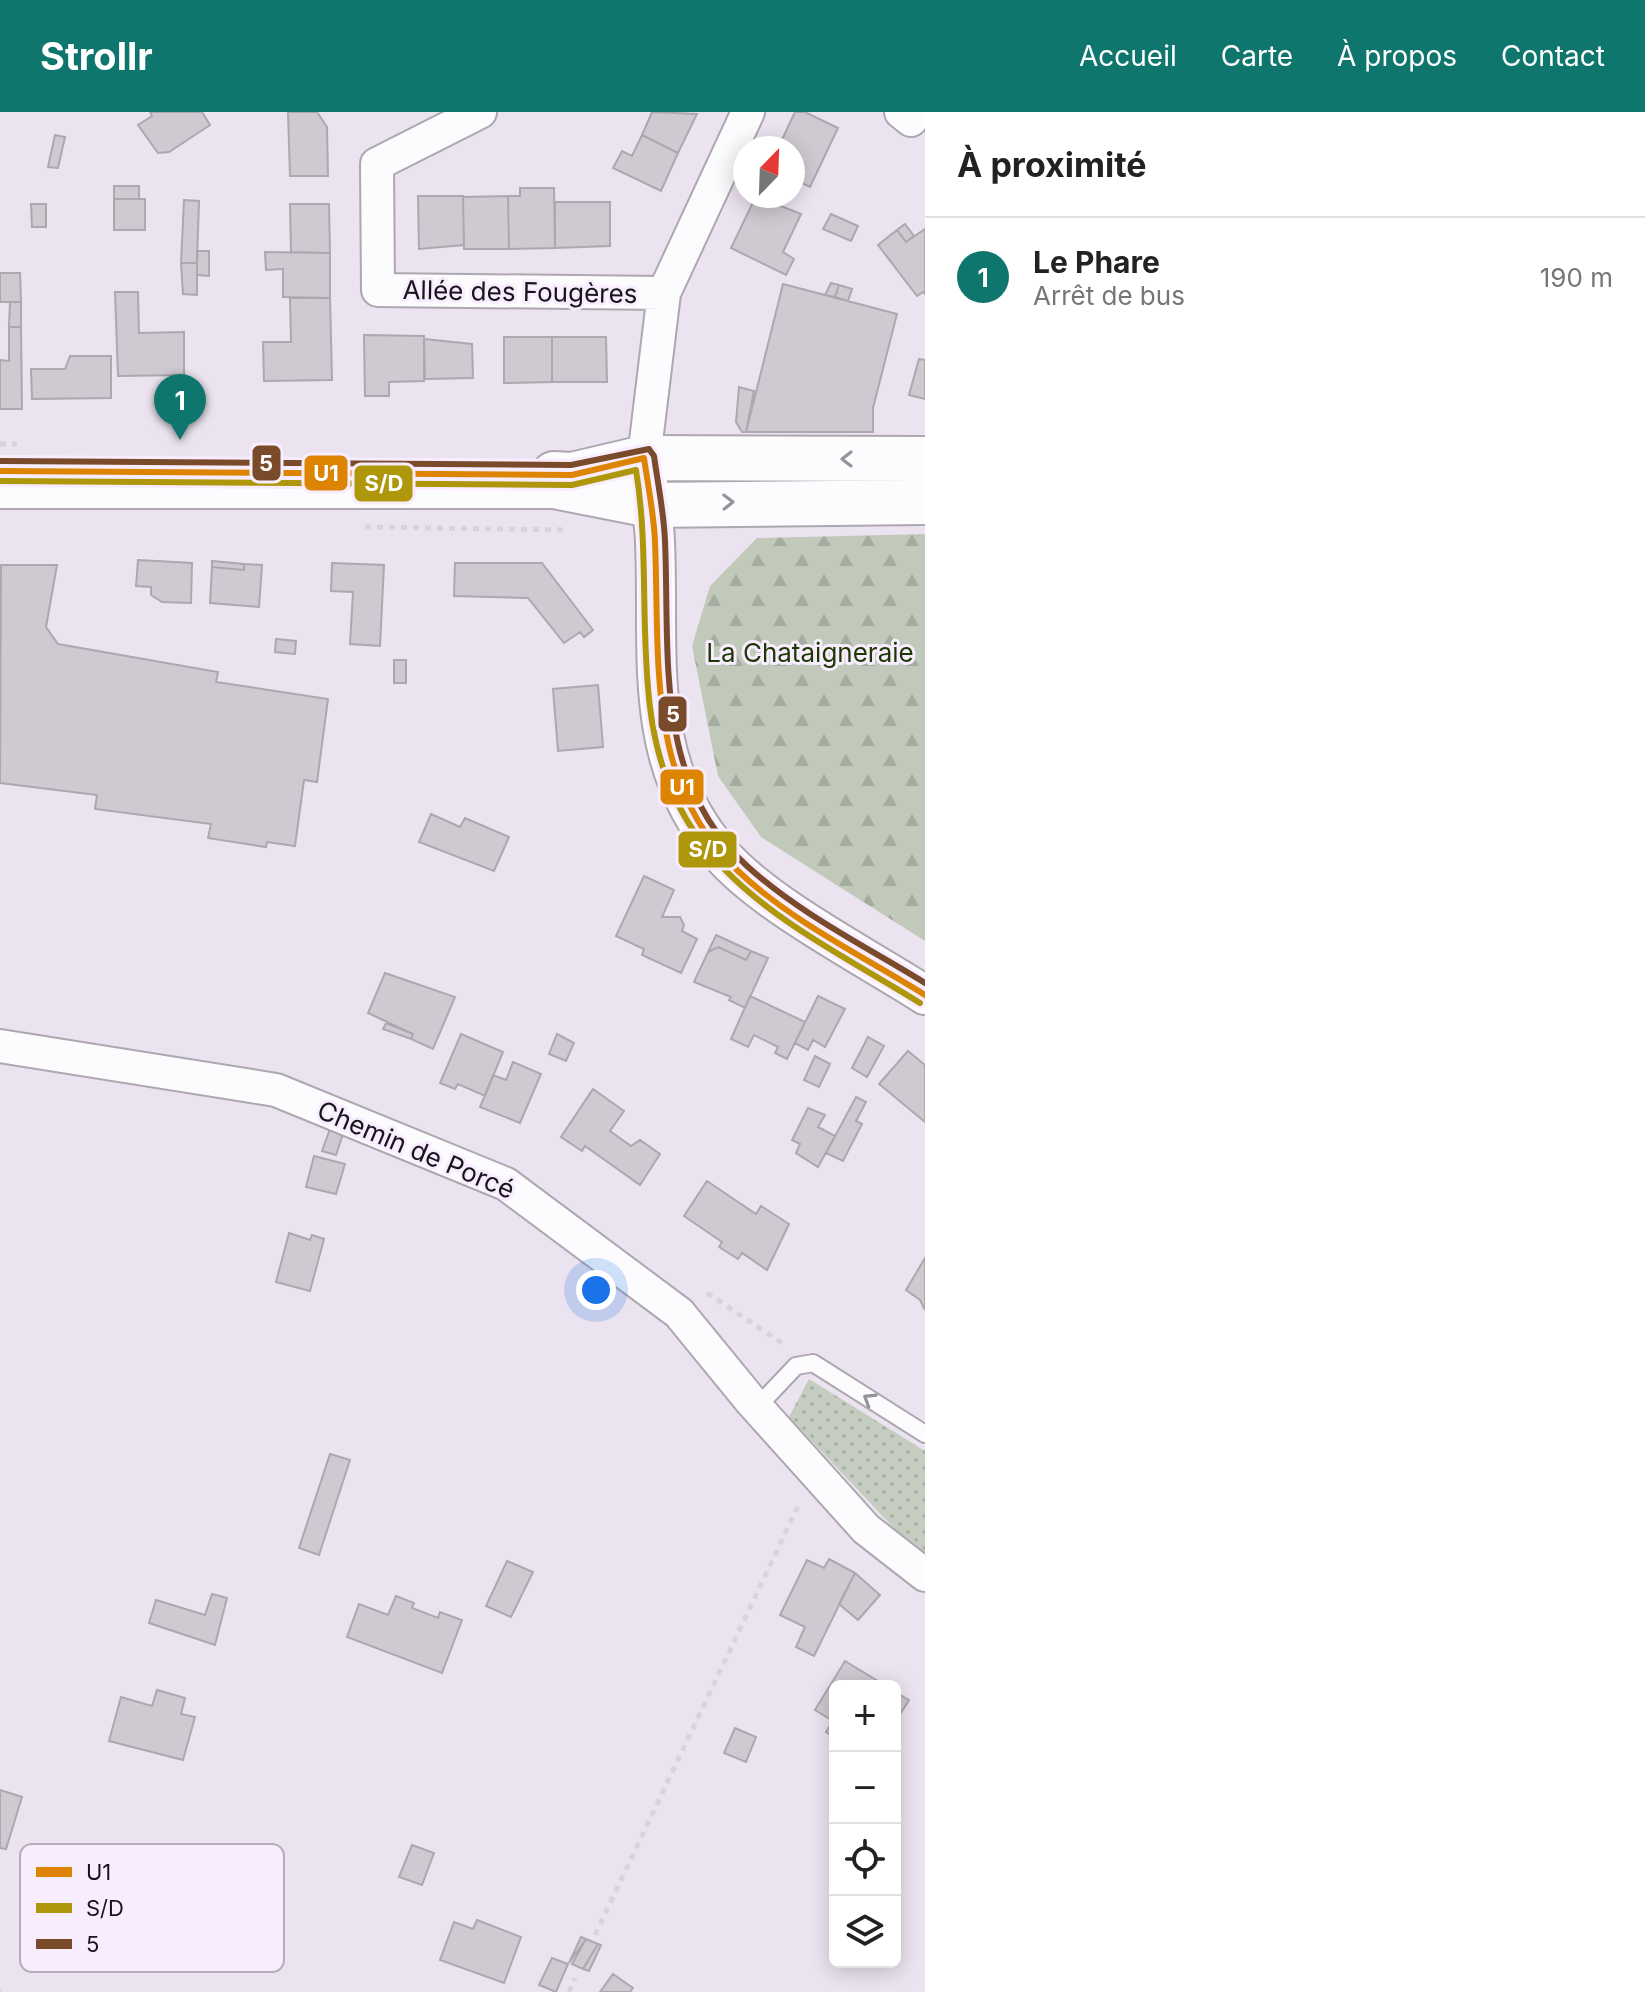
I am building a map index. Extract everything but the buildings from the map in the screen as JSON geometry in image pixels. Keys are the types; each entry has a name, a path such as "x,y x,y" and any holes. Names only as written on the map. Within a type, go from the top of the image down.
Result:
{"main road":[{"path":"0,471 572,475 644,458 925,459"},
{"path":"0,486 554,486 650,505 925,502"}],"street":[{"name":"Allée des Fougères","path":"480,112 377,164 378,290 664,293"},
{"path":"748,112 664,293 644,458 655,540 659,700 665,750 682,799 722,855 774,899 925,995"},
{"name":"Chemin de Porcé","path":"0,1046 276,1090 506,1184 679,1313 757,1407 866,1529 925,1575"}],"lane":[{"path":"757,1407 796,1366 813,1363 925,1434"}],"path":[{"path":"349,527 575,530"},
{"path":"595,1935 814,1472"},
{"path":"569,1992 575,1978"}],"shaded area":[{"path":"809,1379 925,1451 925,1561 789,1417"}],"green space":[{"name":"La Chataigneraie","path":"925,534 925,941 761,837 718,776 692,646 710,586 757,538"}],"transit line":[{"name":"5","path":"0,461 571,465 649,449 654,456 664,530 668,672 673,714 681,756 695,795 717,832 767,883 811,914 925,983"},
{"name":"U1","path":"0,471 572,475 644,458 654,532 659,674 664,717 672,759 686,799 708,836 738,871 759,889 805,922 925,995"},
{"name":"S/D","path":"0,481 572,485 636,470 642,529 650,707 662,765 683,813 710,854 744,888 784,919 920,1003"}],"place":[{"name":"Le Phare","path":"180,440"}]}
